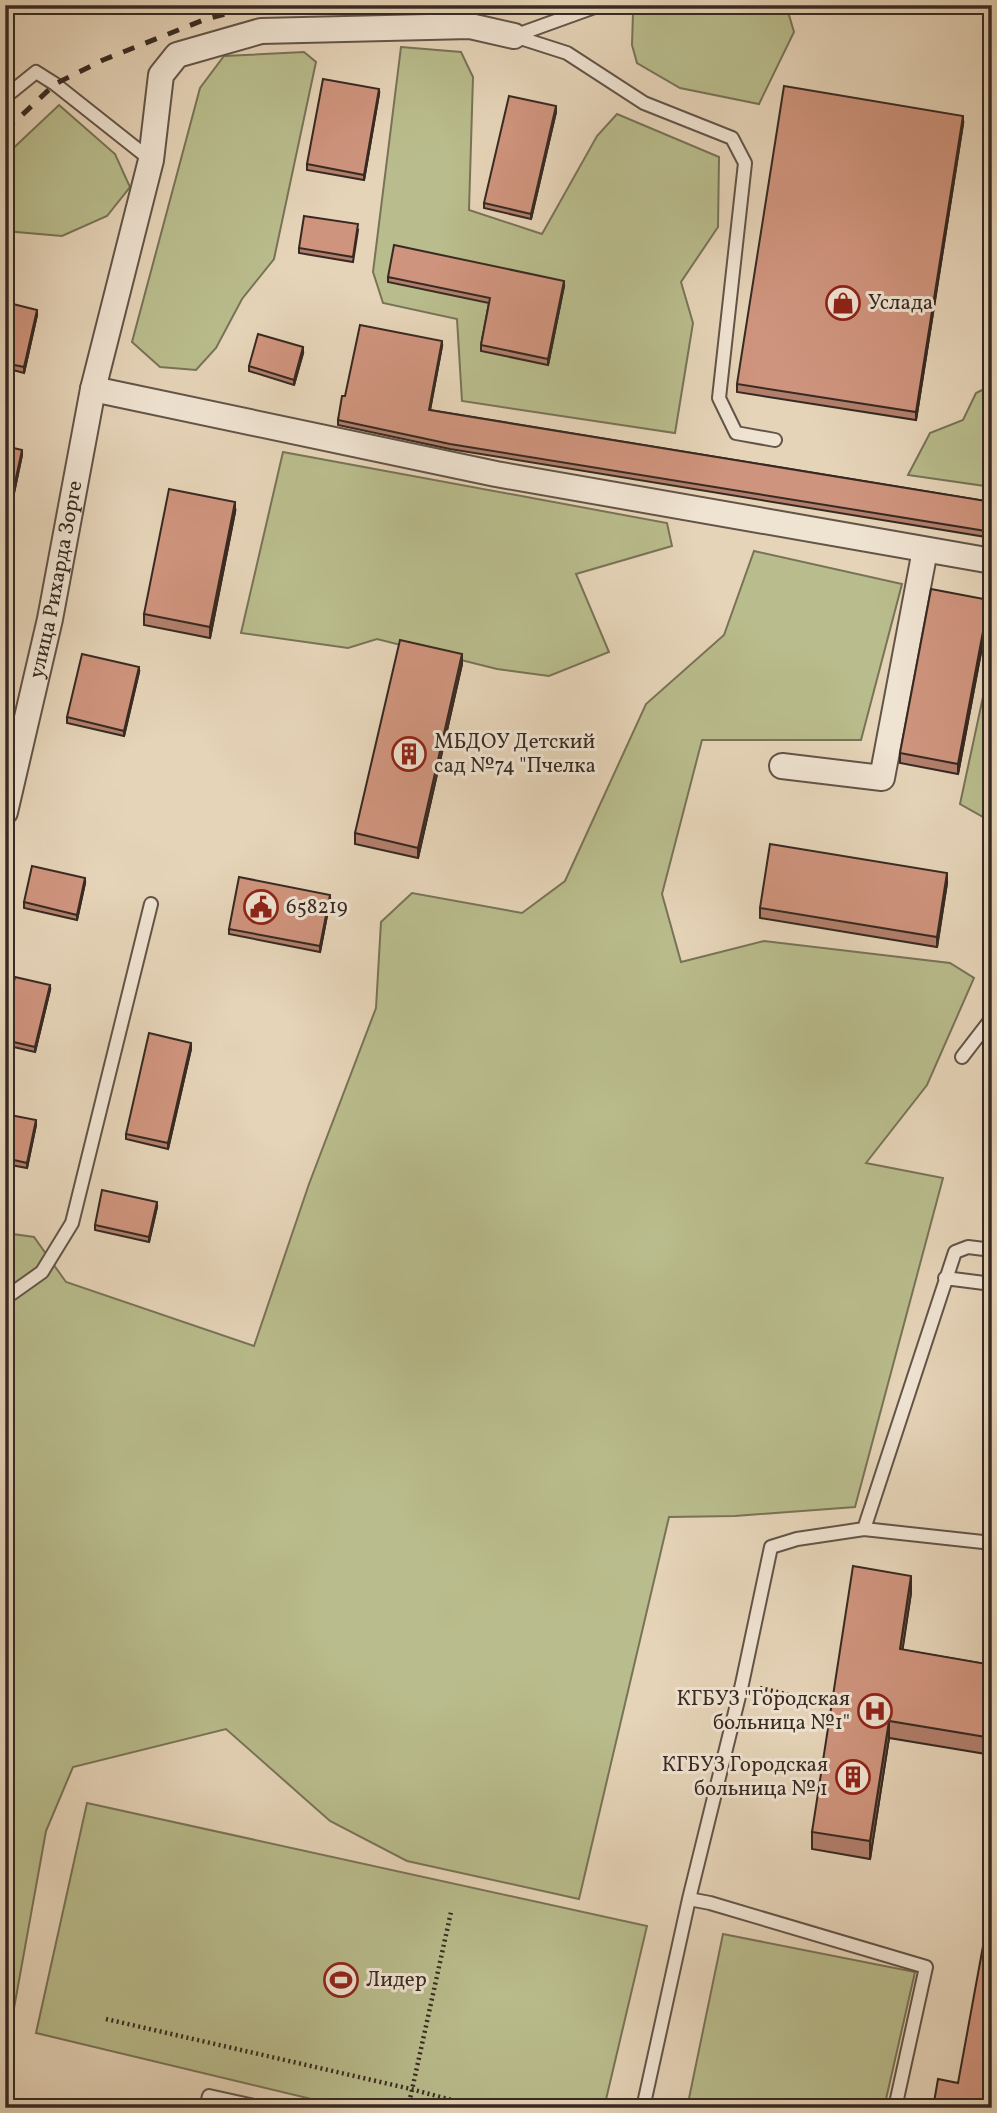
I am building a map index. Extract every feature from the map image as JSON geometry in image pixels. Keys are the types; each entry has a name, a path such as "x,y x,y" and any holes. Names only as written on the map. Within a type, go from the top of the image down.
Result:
{"street":[{"name":"улица Рихарда Зорге","path":"5,812 50,619 93,389 151,160 160,75 177,55 261,31 470,26 514,36"},
{"path":"93,389 496,474 992,561"},
{"path":"782,766 882,778 925,550"}],"lane":[{"path":"514,36 600,5"},
{"path":"514,36 567,53 644,103 732,138 745,163 719,398 736,433 775,440"},
{"path":"5,97 36,72 151,160"},
{"path":"5,1296 42,1272 72,1223 150,904"},
{"path":"962,1057 992,1018"},
{"path":"864,1529 955,1252 968,1247 992,1250"},
{"path":"946,1278 992,1284"},
{"path":"643,2108 689,1899 742,1684 771,1547 797,1539 864,1529 992,1543"},
{"path":"689,1899 710,1902 926,1967 895,2108"},
{"path":"206,2108 209,2096 263,2108"}],"path":[{"path":"742,1684 799,1697"},
{"path":"408,2108 451,1912"},
{"path":"106,2019 411,2089 481,2108"}],"green space":[{"path":"654,5 786,5 794,32 759,104 680,88 637,63 632,45 633,13"},
{"path":"401,47 461,52 473,77 469,210 542,234 597,136 617,114 719,157 718,227 681,282 693,323 675,433 462,401 457,319 383,303 373,272"},
{"path":"304,52 316,62 274,259 242,299 216,348 196,370 160,367 132,342 200,88 224,56"},
{"path":"59,105 115,154 130,187 107,216 62,236 5,231 5,156"},
{"path":"992,385 992,487 908,475 930,433 963,420 976,393"},
{"path":"283,452 667,523 672,546 576,574 609,652 549,676 497,669 377,639 348,648 241,633"},
{"path":"754,551 902,584 861,740 702,740 662,894 681,962 764,941 950,963 974,978 927,1085 866,1163 943,1178 855,1507 735,1516 669,1517 579,1899 407,1861 330,1821 226,1729 73,1767 46,1831 5,2058 5,1233 34,1237 66,1282 254,1346 309,1184 376,1008 381,922 412,893 522,913 565,881 646,704 724,635"},
{"path":"992,655 992,822 960,804"},
{"name":"Лидер","path":"87,1803 647,1926 604,2108 349,2108 36,2033"},
{"path":"723,1934 915,1972 884,2108 687,2108"}],"building":[{"path":"323,79 379,89 364,175 307,164"},
{"name":"Услада","path":"784,86 963,116 916,412 737,384"},
{"path":"509,96 556,106 531,214 484,203"},
{"path":"304,216 358,224 353,257 299,248"},
{"path":"394,245 564,281 548,359 481,345 490,298 388,277"},
{"path":"5,302 37,310 24,367 5,363"},
{"path":"360,325 442,341 429,410 992,502 992,532 450,444 338,420"},
{"path":"258,334 303,347 294,380 249,366"},
{"path":"5,446 22,450 14,487 5,485"},
{"path":"169,489 235,502 210,627 144,614"},
{"path":"931,589 989,600 958,764 900,753"},
{"name":"МБДОУ Детский сад №74 \"Пчелка","path":"400,640 462,654 418,848 355,833"},
{"path":"82,654 139,667 124,731 67,717"},
{"path":"770,844 947,873 937,937 760,908"},
{"path":"32,866 85,878 77,915 24,902"},
{"path":"239,877 330,895 320,946 229,929"},
{"path":"15,977 50,985 35,1047 5,1040 5,1019"},
{"path":"149,1033 191,1043 168,1143 126,1134"},
{"path":"5,1114 36,1120 27,1163 5,1158"},
{"path":"102,1190 157,1202 149,1237 95,1225"},
{"name":"КГБУЗ Городская больница № 1","path":"853,1566 911,1576 900,1649 992,1665 992,1738 889,1721 870,1841 812,1832"},
{"path":"992,1897 992,2108 933,2108 938,2079 958,2083"}],"railway":[{"path":"5,131 55,84 103,60 206,19 262,5"}],"place":[{"name":"Услада","path":"843,303"},
{"name":"МБДОУ Детский сад №74 \"Пчелка","path":"409,754"},
{"name":"658219","path":"261,907"},
{"name":"КГБУЗ \"Городская больница №1\"","path":"875,1711"},
{"name":"КГБУЗ Городская больница № 1","path":"853,1777"},
{"name":"Лидер","path":"341,1980"}]}
